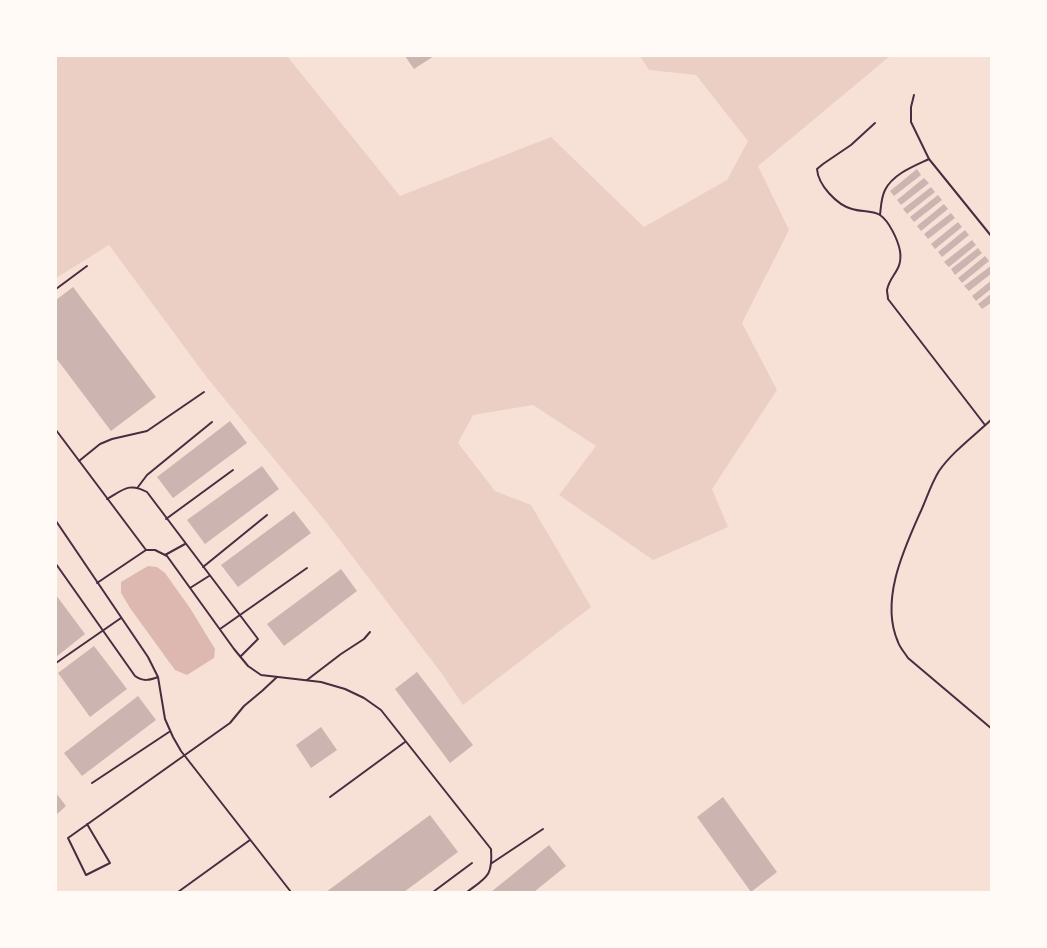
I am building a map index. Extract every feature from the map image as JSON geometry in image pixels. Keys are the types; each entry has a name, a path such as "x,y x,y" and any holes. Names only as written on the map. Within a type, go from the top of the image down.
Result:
{"lane":[{"path":"914,95 911,122 929,159 992,237"},
{"path":"875,123 851,145 823,164 817,170 818,177 825,190 843,204 852,209 880,215 890,227 900,254 899,268 887,290 888,299 985,425"},
{"path":"880,215 881,201 892,180 929,159"},
{"path":"56,289 87,266"},
{"path":"79,461 100,444 147,431 204,392"},
{"path":"992,419 953,454 938,473 904,548 893,590 892,612 894,632 899,645 908,657 992,729"},
{"path":"138,487 147,475 212,422"},
{"path":"56,430 146,550"},
{"path":"166,519 233,470"},
{"path":"107,499 127,488 138,487 147,492 258,639 240,656"},
{"path":"202,567 267,515"},
{"path":"56,521 148,657 158,676 165,719 185,756 289,891 284,892"},
{"path":"165,555 185,544"},
{"path":"97,583 146,550 155,550 165,555 248,666 261,675 321,682 337,687 364,698 381,710 491,849 492,863 489,875 467,892"},
{"path":"56,564 135,676 149,680 158,676"},
{"path":"220,629 307,567"},
{"path":"190,588 209,576"},
{"path":"56,663 121,618"},
{"path":"307,680 364,639 370,632"},
{"path":"87,824 110,862 86,875 68,838 87,824 185,756 230,723 244,706 277,677"},
{"path":"92,783 170,731"},
{"path":"330,797 406,742"},
{"path":"492,863 543,829"},
{"path":"178,892 250,840"},
{"path":"433,892 472,863"}],"shaded area":[{"path":"56,56 287,56 400,196 551,137 644,227 727,180 748,141 696,75 649,70 640,56 890,56 758,166 789,230 742,323 777,390 712,489 728,527 653,560 559,495 596,446 533,405 473,415 458,443 495,491 531,505 591,607 463,705 326,522 208,379 109,245 56,278"},
{"path":"148,566 157,567 165,573 215,649 214,658 187,675 175,670 121,593 121,582"}],"building":[{"path":"405,56 434,56 414,69"},
{"path":"917,169 921,175 894,196 890,191"},
{"path":"924,178 929,183 901,205 897,200"},
{"path":"931,187 935,192 907,214 903,209"},
{"path":"938,195 942,200 914,222 910,217"},
{"path":"944,204 948,209 921,231 917,226"},
{"path":"951,213 955,218 928,239 924,234"},
{"path":"958,222 962,227 935,249 931,244"},
{"path":"965,230 969,235 942,257 938,252"},
{"path":"972,240 976,245 949,267 944,262"},
{"path":"978,248 982,253 955,275 951,269"},
{"path":"985,256 989,261 962,283 958,278"},
{"path":"992,265 992,273 969,291 964,286"},
{"path":"992,280 992,288 976,301 972,296"},
{"path":"73,287 156,397 111,431 56,358 56,300"},
{"path":"992,293 992,302 982,309 978,304"},
{"path":"230,421 247,443 173,498 157,477"},
{"path":"262,466 279,489 205,544 187,520"},
{"path":"294,511 311,533 238,587 221,565"},
{"path":"341,569 357,591 284,646 267,624"},
{"path":"56,595 85,634 56,657"},
{"path":"94,646 127,689 90,717 58,673"},
{"path":"417,672 473,745 450,763 395,689"},
{"path":"138,696 156,720 82,776 64,753"},
{"path":"321,727 337,750 311,768 296,745"},
{"path":"56,793 66,806 56,815"},
{"path":"723,797 777,872 751,892 697,817"},
{"path":"430,815 458,852 404,892 326,892"},
{"path":"549,845 566,866 534,892 491,892"}]}
